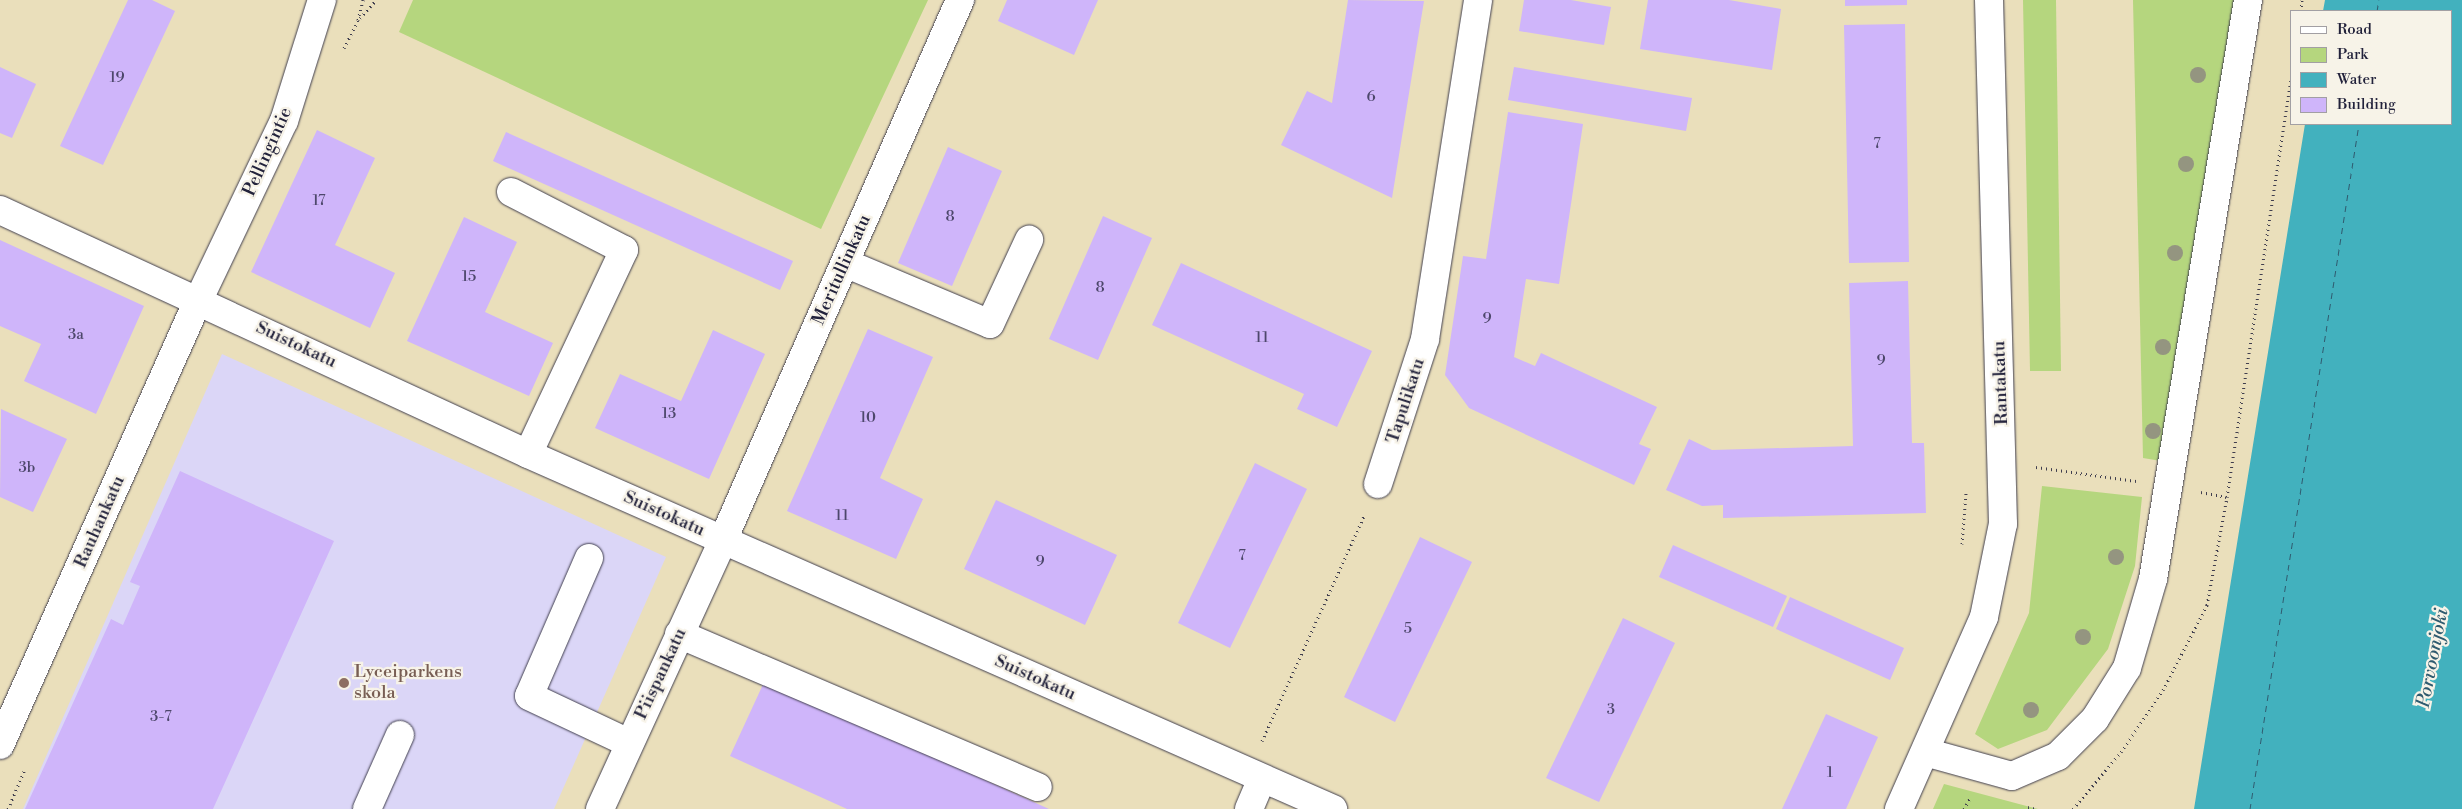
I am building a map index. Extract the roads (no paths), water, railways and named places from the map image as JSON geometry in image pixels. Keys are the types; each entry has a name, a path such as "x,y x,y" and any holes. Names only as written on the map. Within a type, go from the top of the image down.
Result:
{"street":[{"name":"Pellingintie","path":"199,300 284,121 322,0"},
{"name":"Meritullinkatu","path":"723,540 960,0"},
{"name":"Tapulikatu","path":"1378,484 1425,339 1478,0"},
{"name":"Rantakatu","path":"1899,809 1984,617 2003,524 2003,462 1989,0"},
{"path":"1925,752 2012,776 2058,756 2095,719 2127,668 2153,579 2248,0"},
{"path":"511,192 624,250 528,454"},
{"name":"Suistokatu","path":"0,210 199,300 528,454 1332,809"},
{"path":"845,263 990,324 1029,240"},
{"name":"Rauhankatu","path":"0,745 199,300"},
{"name":"Piispankatu","path":"607,807 629,743 723,540"},
{"path":"589,558 529,696 629,743"},
{"path":"679,634 1038,787"},
{"path":"367,809 400,735"},
{"path":"1249,809 1262,779"}],"water":[{"name":"Porvoonjoki","path":"2325,0 2462,0 2462,809 2194,809 2305,125 2452,125 2452,10 2323,10"}],"place":[{"name":"Lyceiparkens skola","path":"344,683"}]}
